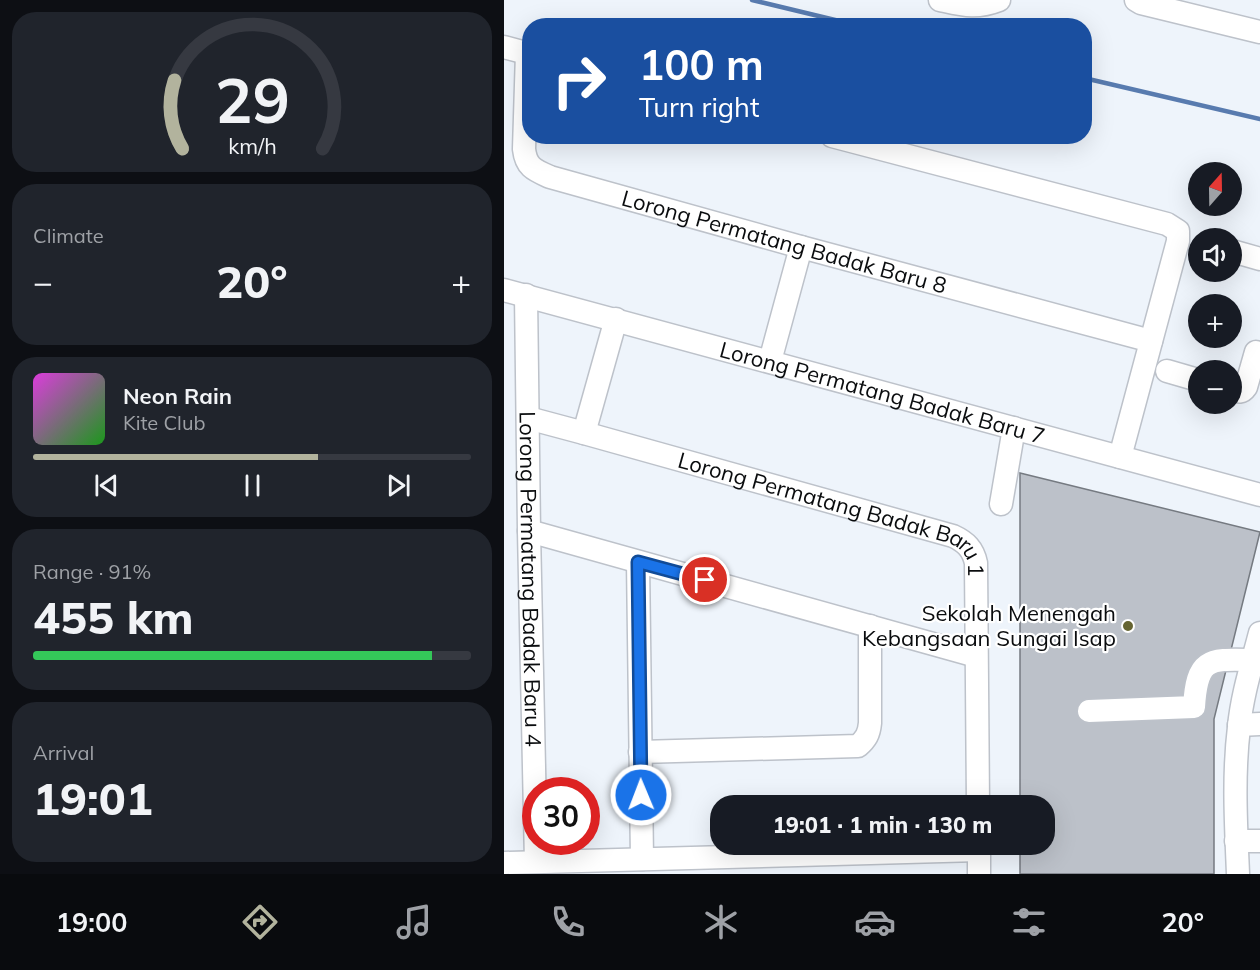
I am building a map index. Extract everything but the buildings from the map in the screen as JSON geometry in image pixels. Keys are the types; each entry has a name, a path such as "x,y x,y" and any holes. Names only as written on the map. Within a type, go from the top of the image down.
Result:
{"street":[{"path":"940,0 968,6 983,6 999,0"},
{"path":"1136,0 1260,32"},
{"path":"504,47 522,52"},
{"name":"Lorong Permatang Badak Baru 8","path":"524,144 525,159 530,167 550,177 1151,341"},
{"path":"862,144 1167,224 1178,231 1178,241 1120,457"},
{"path":"770,361 801,247"},
{"path":"1242,254 1260,259"},
{"name":"Lorong Permatang Badak Baru 7","path":"504,290 1260,495"},
{"name":"Lorong Permatang Badak Baru 4","path":"526,295 536,862"},
{"path":"584,433 616,319"},
{"path":"1242,391 1246,387 1259,348"},
{"path":"1167,371 1188,377"},
{"name":"Lorong Permatang Badak Baru 1","path":"528,418 930,530 962,541 969,546 976,563 978,795"},
{"path":"1001,504 1014,428"},
{"path":"529,531 976,656"},
{"path":"638,562 642,860"},
{"path":"640,752 858,746 866,739 870,723 870,626"},
{"path":"1238,874 1236,769 1250,724 1245,692 1260,633"},
{"path":"1089,711 1194,707 1195,689 1199,676 1211,662 1221,659 1253,660"},
{"path":"1236,841 1260,841"},
{"path":"504,863 772,855"},
{"path":"979,855 979,874"}],"waterway":[{"path":"752,0 827,18"},
{"path":"1092,80 1260,119"}],"place":[{"name":"Sekolah Menengah Kebangsaan Sungai Isap","path":"1128,626"}],"route":[{"path":"641,795 638,562 705,580"}]}
